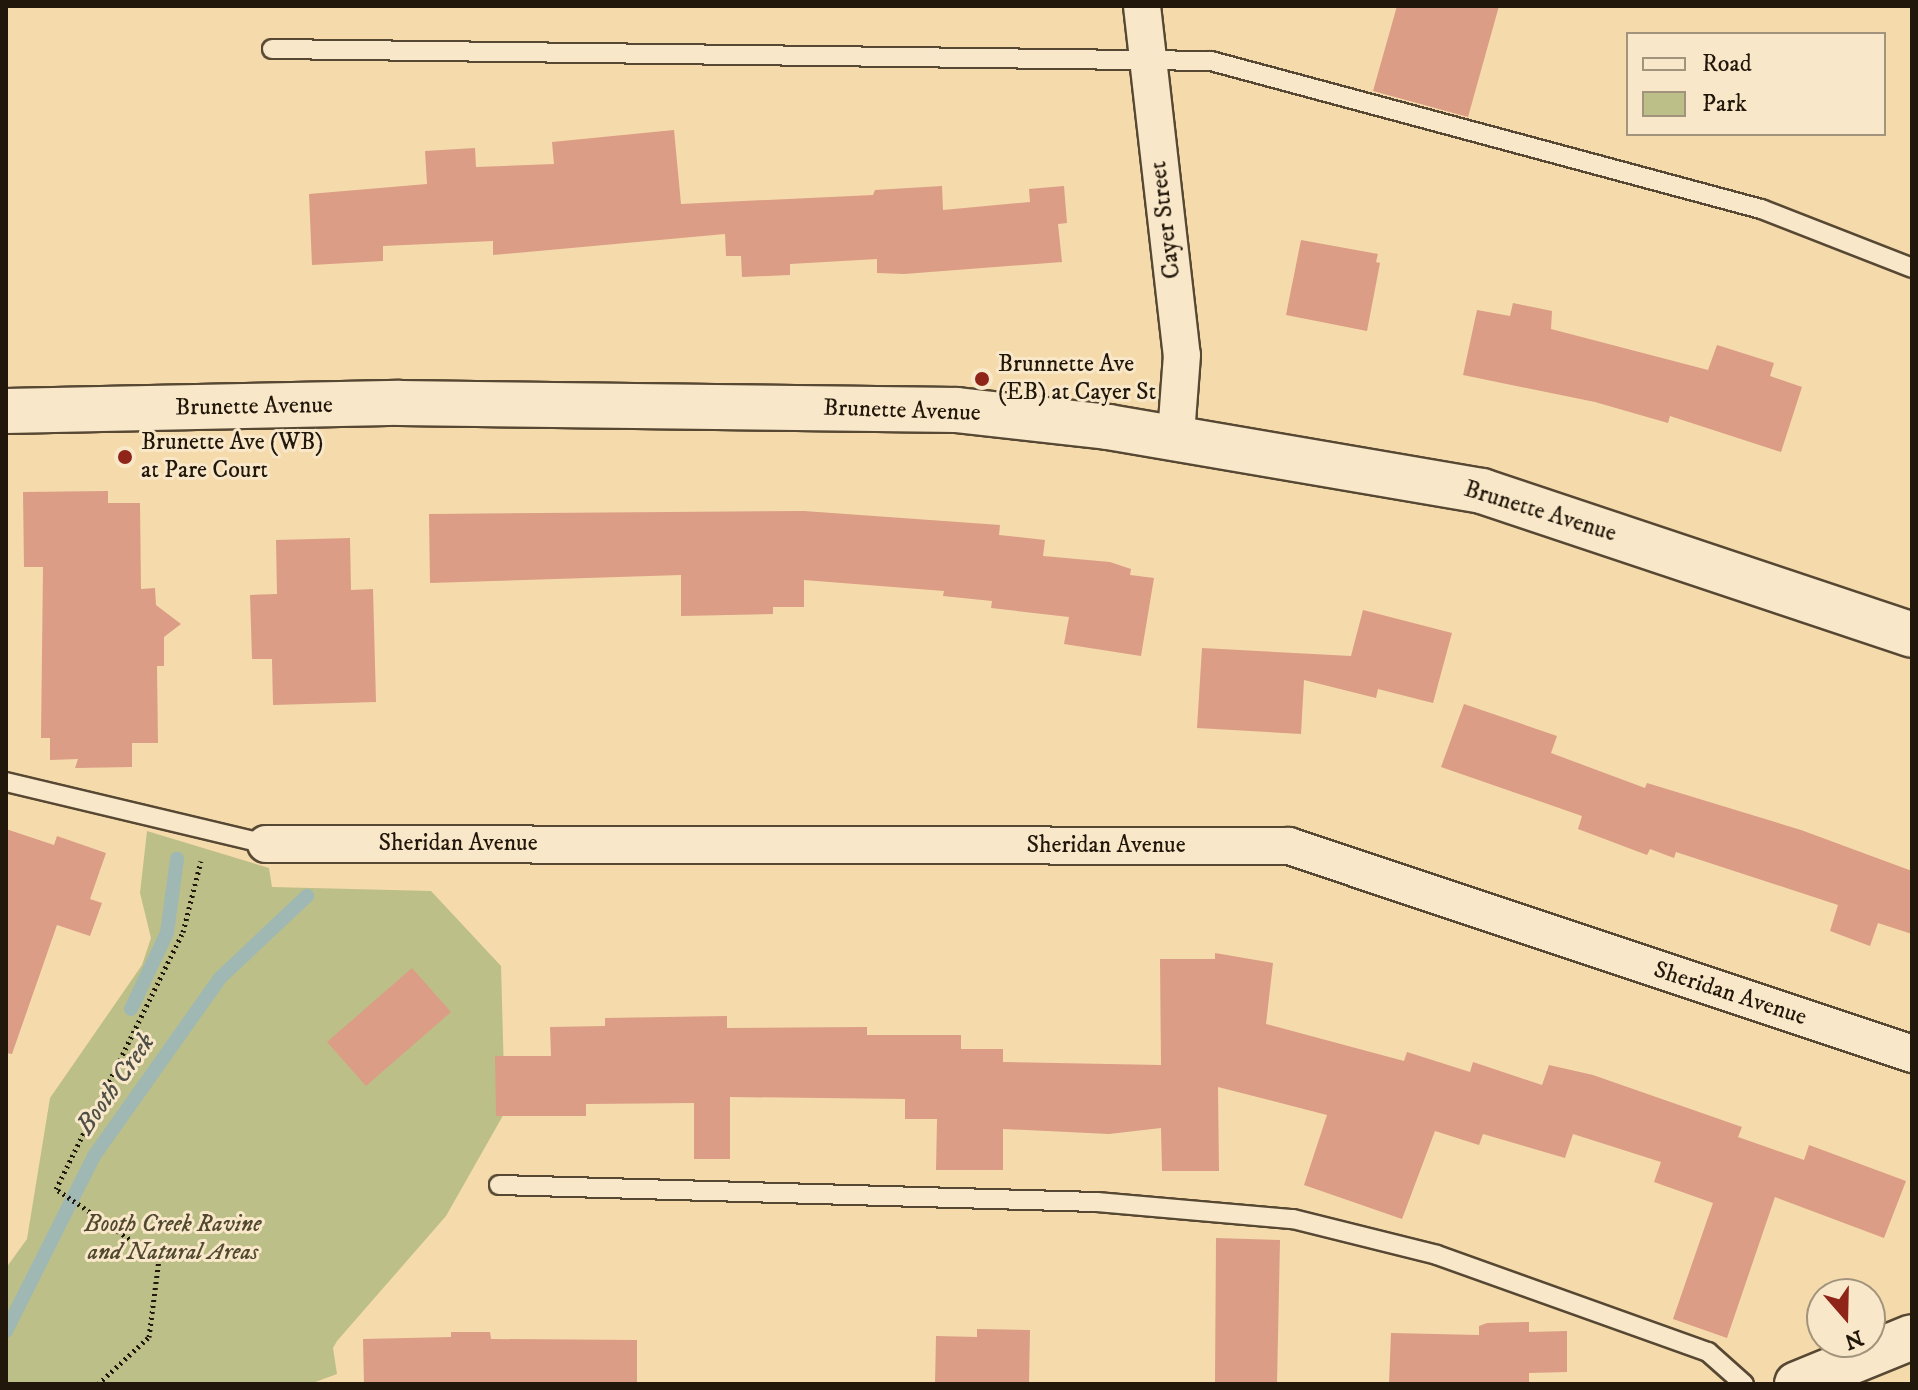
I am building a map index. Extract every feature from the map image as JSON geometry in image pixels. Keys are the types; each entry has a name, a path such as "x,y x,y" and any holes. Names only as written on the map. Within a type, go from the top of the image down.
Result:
{"main road":[{"name":"Brunette Avenue","path":"6,411 400,403 957,410 1176,435 1482,491 1912,635"},
{"path":"1797,1384 1912,1337"}],"street":[{"name":"Cayer Street","path":"1142,6 1182,355 1176,435"},
{"name":"Sheridan Avenue","path":"266,844 1289,846 1912,1054"}],"lane":[{"path":"272,49 1211,61 1761,209 1912,268"},
{"path":"6,782 266,844"},
{"path":"499,1185 1097,1202 1293,1219 1437,1255 1708,1352 1744,1384"}],"path":[{"path":"98,1384 149,1337 159,1259 86,1206 56,1189 183,932 205,848 215,832"}],"green space":[{"name":"Booth Creek Ravine and Natural Areas","path":"147,831 269,868 272,887 431,891 501,966 505,1112 446,1216 337,1341 333,1348 337,1374 310,1384 6,1384 6,1268 27,1239 50,1098 142,965 151,938 140,893"}],"building":[{"path":"1397,6 1499,6 1468,117 1373,91"},
{"path":"674,130 681,204 873,195 875,190 942,186 943,210 1030,202 1029,189 1064,186 1067,223 1058,224 1062,262 904,274 877,273 877,259 790,264 790,275 742,277 741,256 726,256 725,234 493,255 493,241 383,246 383,261 312,265 309,194 427,184 425,151 475,148 476,167 554,164 552,142"},
{"path":"1301,240 1378,254 1376,262 1380,263 1367,331 1286,315"},
{"path":"1513,303 1552,311 1551,329 1708,370 1717,345 1774,363 1770,376 1802,387 1781,452 1670,416 1668,423 1595,402 1463,375 1477,310 1510,316"},
{"path":"108,491 108,503 140,503 141,589 155,588 156,605 181,624 164,637 164,666 157,666 158,743 132,743 132,767 75,768 78,759 50,760 50,738 41,738 43,567 24,567 23,492"},
{"path":"804,511 1000,525 999,535 1045,540 1043,556 1110,562 1131,569 1130,575 1154,578 1141,656 1064,644 1069,617 991,608 992,601 943,596 944,591 804,580 804,607 773,607 773,614 681,616 681,575 430,583 429,514"},
{"path":"350,538 351,590 373,589 376,702 273,705 272,659 252,659 250,595 277,594 276,540"},
{"path":"1363,610 1452,633 1433,703 1378,689 1376,698 1304,680 1301,734 1197,728 1202,648 1351,656"},
{"path":"1464,704 1557,736 1551,753 1645,788 1647,783 1801,830 1912,871 1912,934 1878,923 1870,946 1830,931 1838,905 1676,852 1674,858 1650,849 1647,855 1578,829 1582,816 1441,767"},
{"path":"6,829 54,845 57,836 106,853 90,899 102,903 90,936 57,925 12,1054 6,1053"},
{"path":"1215,953 1273,963 1266,1024 1404,1061 1407,1052 1470,1072 1473,1062 1542,1085 1549,1065 1593,1075 1742,1127 1738,1137 1804,1160 1809,1145 1906,1181 1884,1238 1775,1197 1727,1338 1673,1319 1713,1203 1654,1182 1661,1162 1573,1134 1565,1158 1483,1134 1479,1145 1435,1131 1402,1219 1304,1185 1327,1115 1218,1087 1219,1171 1162,1171 1161,1128 1109,1134 1003,1129 1003,1170 936,1170 937,1119 905,1119 905,1099 730,1097 730,1159 694,1159 694,1103 586,1104 586,1116 496,1116 495,1056 551,1056 550,1027 605,1026 605,1018 727,1016 727,1028 867,1027 867,1035 961,1035 961,1049 1003,1049 1003,1062 1161,1065 1160,959 1215,959"},
{"path":"412,968 451,1012 366,1086 327,1042"},
{"path":"1216,1238 1280,1240 1277,1384 1215,1384"},
{"path":"1529,1322 1529,1332 1567,1331 1567,1372 1529,1373 1529,1384 1389,1384 1391,1333 1479,1335 1479,1326 1487,1323"},
{"path":"977,1329 1030,1330 1029,1384 935,1384 936,1336 977,1337"},
{"path":"451,1332 490,1332 491,1339 637,1340 637,1384 364,1384 363,1339 451,1337"}],"waterway":[{"path":"131,1009 167,933 177,859"},
{"name":"Booth Creek","path":"6,1331 94,1156 220,978 307,896"}],"place":[{"name":"Brunnette Ave (EB) at Cayer St","path":"982,379"},
{"name":"Brunette Ave (WB) at Pare Court","path":"125,457"}]}
